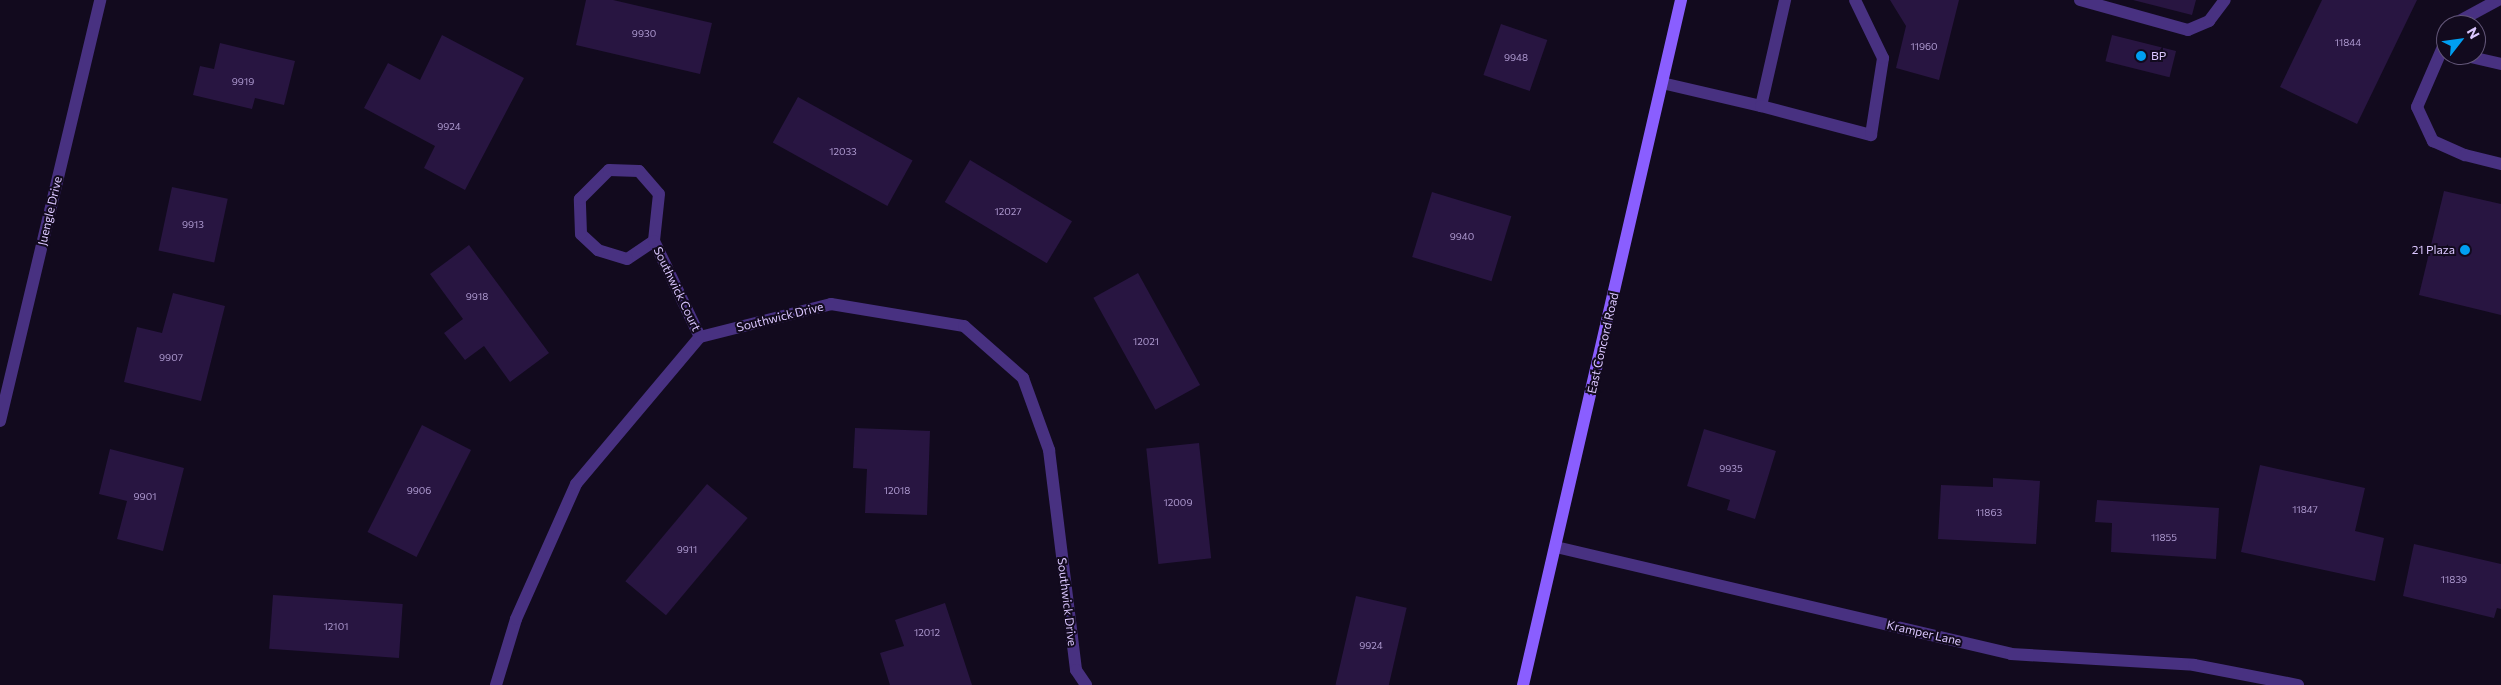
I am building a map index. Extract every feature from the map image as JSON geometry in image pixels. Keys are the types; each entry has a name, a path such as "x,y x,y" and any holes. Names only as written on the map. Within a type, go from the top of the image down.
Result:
{"street":[{"name":"Juengle Drive","path":"0,421 100,0"},
{"name":"East Concord Road","path":"1522,685 1556,547 1681,0"},
{"path":"1762,106 1785,0"},
{"path":"1662,83 1762,106 1871,135 1883,58 1855,0"},
{"path":"2080,0 2188,30 2209,21 2226,0"},
{"path":"2470,15 2498,0"},
{"path":"2486,61 2501,64"},
{"path":"2436,65 2417,107 2433,141 2465,155 2501,164"},
{"name":"Southwick Court","path":"654,241 627,259 598,250 581,234 580,200 609,170 639,171 659,194 654,241 700,337"},
{"name":"Southwick Drive","path":"700,337 831,304 964,326 1023,378 1049,450 1076,670 1086,685"},
{"path":"496,685 516,619 576,484 700,337"},
{"name":"Kramper Lane","path":"1556,547 2011,654 2194,665 2298,685"}],"building":[{"path":"586,0 613,0 712,23 700,74 576,45"},
{"path":"1890,0 1959,0 1939,80 1896,68 1906,26"},
{"path":"2133,0 2196,0 2192,15"},
{"path":"2322,0 2417,0 2357,124 2280,87"},
{"path":"1501,24 1547,40 1530,91 1483,75"},
{"path":"442,35 524,78 465,190 424,168 435,146 364,108 388,63 420,80"},
{"name":"BP","path":"2112,35 2176,51 2170,77 2105,61"},
{"path":"220,43 295,61 284,105 255,98 252,109 193,95 200,66 214,69"},
{"path":"798,97 913,161 887,206 773,142"},
{"path":"970,160 1072,221 1047,263 945,202"},
{"path":"172,187 228,199 214,262 158,251"},
{"name":"21 Plaza","path":"2444,191 2501,204 2501,315 2419,295"},
{"path":"1432,192 1511,216 1491,281 1412,257"},
{"path":"469,245 549,353 510,382 484,346 465,360 444,333 463,319 430,274"},
{"path":"1138,273 1200,385 1155,410 1093,298"},
{"path":"173,293 225,306 201,401 124,382 137,327 162,333"},
{"path":"422,425 471,450 417,557 368,532"},
{"path":"855,428 930,431 927,515 865,513 867,469 853,468"},
{"path":"1704,429 1776,451 1755,519 1727,510 1730,500 1687,486"},
{"path":"1199,443 1211,558 1158,564 1146,449"},
{"path":"110,449 184,468 163,551 117,539 127,501 99,494"},
{"path":"2260,465 2365,488 2355,531 2384,538 2375,581 2241,552"},
{"path":"1993,478 2040,481 2036,544 1938,539 1941,485 1993,487"},
{"path":"707,484 748,518 666,615 625,581"},
{"path":"2097,500 2219,508 2216,559 2111,552 2112,523 2095,522"},
{"path":"2414,544 2501,564 2501,609 2497,608 2494,618 2403,596"},
{"path":"273,595 403,604 399,658 269,649"},
{"path":"1356,596 1407,608 1389,685 1336,685"},
{"path":"945,603 972,685 890,685 880,653 904,646 895,620"}],"place":[{"name":"BP","path":"2141,56"},
{"name":"21 Plaza","path":"2465,250"}]}
